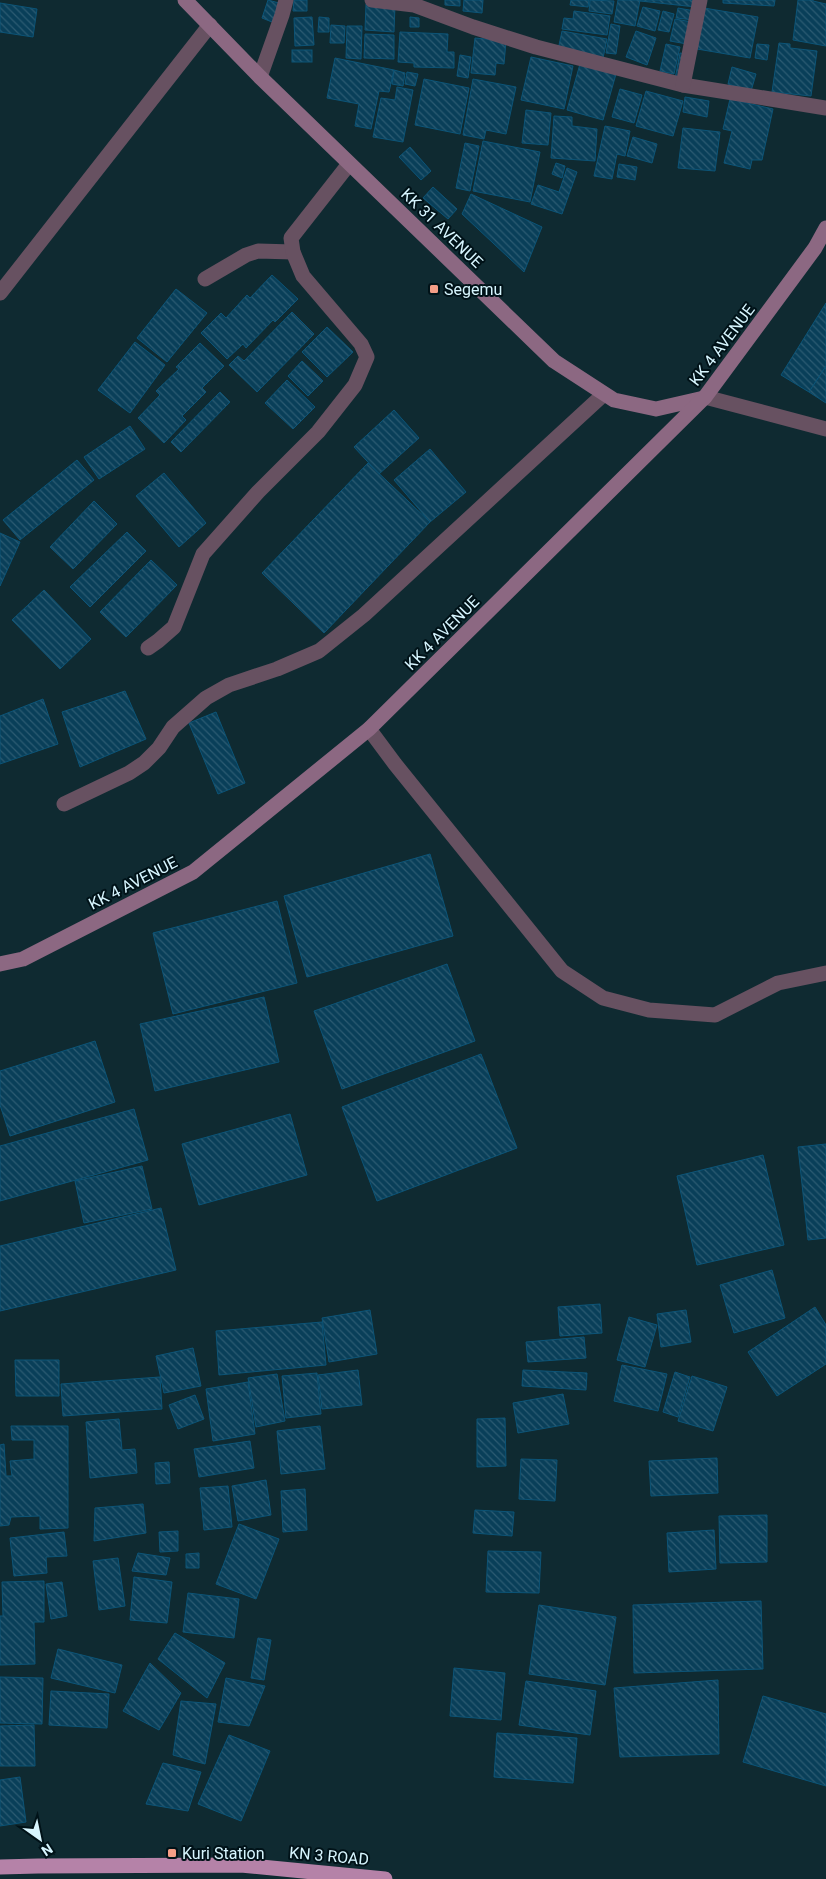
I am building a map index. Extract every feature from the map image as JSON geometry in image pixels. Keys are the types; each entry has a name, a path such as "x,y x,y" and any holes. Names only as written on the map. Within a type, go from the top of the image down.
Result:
{"highway":[{"name":"KN 3 ROAD","path":"0,1867 241,1866 385,1879"}],"main road":[{"name":"KK 31 AVENUE","path":"185,0 260,77 554,361 614,400 656,409 705,398"},
{"name":"KK 4 AVENUE","path":"0,964 23,959 193,872 369,729 705,398 815,248 826,228"}],"street":[{"path":"260,77 286,0"},
{"path":"372,0 414,4 473,27 536,47 683,84 826,108"},
{"path":"683,84 700,0"},
{"path":"0,293 210,24"},
{"path":"148,648 174,627 203,554 258,492 318,432 355,385 367,357 362,344 303,276 292,252 291,238 350,164"},
{"path":"205,279 246,255 258,251 292,252"},
{"path":"64,804 129,773 144,763 159,748 173,727 206,698 228,685 277,669 319,651 364,615 604,394"},
{"name":"KK 31 AVENUE","path":"705,398 826,429"},
{"path":"369,729 562,971 603,998 649,1010 715,1015 778,984 826,973"}],"building":[{"path":"268,0 279,3 272,22 262,18"},
{"path":"294,0 307,0 307,11 293,11"},
{"path":"445,0 460,0 460,6 445,5"},
{"path":"464,0 483,0 482,13 463,11"},
{"path":"571,0 589,0 588,7 570,5"},
{"path":"590,0 614,1 612,14 589,11"},
{"path":"618,0 640,0 635,26 614,22"},
{"path":"640,0 697,0 696,7"},
{"path":"723,0 775,0 774,6 723,3"},
{"path":"798,0 813,0 826,4 826,46 793,40"},
{"path":"0,3 37,9 33,37 0,32"},
{"path":"366,4 395,5 394,32 365,30"},
{"path":"643,7 660,11 655,31 637,26"},
{"path":"678,8 695,11 694,20 676,18"},
{"path":"704,8 758,17 750,58 697,49"},
{"path":"574,11 610,16 607,35 562,29 564,18 573,19"},
{"path":"663,11 674,14 669,32 658,30"},
{"path":"312,17 314,45 295,46 294,18"},
{"path":"319,17 329,18 329,32 318,32"},
{"path":"410,17 419,18 419,27 410,27"},
{"path":"675,19 692,22 687,44 670,41"},
{"path":"611,24 620,26 616,54 606,53"},
{"path":"331,25 345,26 344,43 330,43"},
{"path":"347,26 362,26 361,59 346,58"},
{"path":"562,31 607,39 603,58 558,50"},
{"path":"636,31 656,38 647,65 626,57"},
{"path":"400,32 448,34 447,52 454,52 454,68 414,67 414,63 398,62"},
{"path":"365,34 394,35 394,59 364,58"},
{"path":"475,38 506,41 504,64 496,63 495,75 471,73"},
{"path":"779,43 790,44 790,48 817,51 811,96 772,92"},
{"path":"666,44 680,47 674,74 660,71"},
{"path":"757,44 769,45 767,60 755,58"},
{"path":"292,50 312,50 312,62 292,62"},
{"path":"680,53 686,54 682,80 675,79"},
{"path":"460,55 471,57 468,78 457,76"},
{"path":"531,57 573,66 564,109 521,100"},
{"path":"335,58 394,70 389,92 379,91 371,129 355,126 359,104 327,98"},
{"path":"580,64 616,74 603,120 567,110"},
{"path":"732,67 756,74 751,91 728,84"},
{"path":"394,70 405,73 403,86 392,84"},
{"path":"407,72 418,74 415,86 405,84"},
{"path":"424,79 469,88 460,134 415,125"},
{"path":"473,79 516,87 506,134 486,130 484,139 463,135"},
{"path":"397,87 413,90 403,142 373,137 381,98 395,100"},
{"path":"620,89 642,95 634,123 612,117"},
{"path":"646,91 683,101 673,136 636,126"},
{"path":"685,97 709,101 707,117 683,112"},
{"path":"730,99 773,109 762,160 752,160 750,169 724,163 732,131 723,129"},
{"path":"526,110 551,113 548,145 522,143"},
{"path":"554,116 572,117 572,126 597,129 595,161 551,158"},
{"path":"605,126 630,131 625,156 617,154 612,179 594,176"},
{"path":"683,128 720,132 715,171 678,168"},
{"path":"633,137 657,144 652,163 627,156"},
{"path":"483,141 540,152 530,202 473,191"},
{"path":"465,143 479,146 470,191 456,188"},
{"path":"410,147 431,171 421,180 399,157"},
{"path":"556,163 565,166 562,178 552,174"},
{"path":"619,164 637,167 635,180 617,177"},
{"path":"567,168 577,172 562,214 531,204 538,185 559,192"},
{"path":"433,187 457,209 448,219 423,198"},
{"path":"471,194 542,227 524,272 462,214"},
{"path":"272,275 298,299 275,322 273,320 246,348 243,344 227,359 201,333 221,313 226,318 247,295 250,298"},
{"path":"176,289 207,313 167,362 137,338"},
{"path":"826,303 826,366 809,392 781,375"},
{"path":"292,312 314,334 257,392 229,365 238,356 244,361"},
{"path":"327,327 353,352 327,377 302,352"},
{"path":"135,342 165,365 130,413 98,390"},
{"path":"200,343 224,366 202,388 206,392 182,416 186,420 164,443 138,418 160,395 156,391 179,369 176,367"},
{"path":"302,361 323,381 308,396 288,376"},
{"path":"826,366 826,403 809,392"},
{"path":"287,380 315,407 293,429 265,403"},
{"path":"220,392 230,402 181,452 171,442"},
{"path":"394,410 419,438 379,474 354,447"},
{"path":"130,426 145,449 99,479 84,457"},
{"path":"430,449 466,492 430,522 394,480"},
{"path":"77,460 94,480 20,540 3,520"},
{"path":"368,463 430,522 324,633 262,573"},
{"path":"164,473 206,523 179,547 136,496"},
{"path":"94,501 117,524 73,569 50,547"},
{"path":"127,532 146,551 90,607 70,587"},
{"path":"0,533 20,542 0,586"},
{"path":"151,560 177,585 126,637 100,612"},
{"path":"44,590 91,639 60,669 12,620"},
{"path":"125,691 146,739 80,767 62,712"},
{"path":"43,699 58,744 0,764 0,716"},
{"path":"216,712 245,783 218,794 189,723"},
{"path":"430,854 453,936 307,977 284,896"},
{"path":"277,901 297,983 173,1014 153,933"},
{"path":"447,964 475,1041 342,1089 314,1011"},
{"path":"264,997 279,1062 155,1091 140,1024"},
{"path":"95,1041 115,1102 10,1136 0,1105 0,1071"},
{"path":"481,1054 517,1148 377,1201 342,1107"},
{"path":"134,1109 148,1160 0,1201 0,1146"},
{"path":"290,1114 307,1175 199,1205 182,1144"},
{"path":"826,1144 826,1238 808,1240 798,1147"},
{"path":"763,1155 784,1245 697,1265 677,1176"},
{"path":"142,1166 152,1209 84,1223 75,1181"},
{"path":"161,1208 176,1270 0,1311 0,1246"},
{"path":"772,1270 785,1318 734,1333 720,1285"},
{"path":"600,1304 602,1333 560,1336 558,1307"},
{"path":"815,1307 826,1325 826,1364 777,1396 748,1352"},
{"path":"370,1310 377,1354 329,1362 322,1318"},
{"path":"686,1310 691,1342 661,1347 657,1314"},
{"path":"629,1317 657,1325 645,1367 617,1360"},
{"path":"322,1322 326,1365 219,1375 216,1331"},
{"path":"584,1337 586,1358 528,1362 526,1342"},
{"path":"193,1348 201,1386 164,1393 156,1356"},
{"path":"15,1360 59,1360 59,1396 16,1396"},
{"path":"622,1365 667,1374 658,1411 614,1401"},
{"path":"358,1370 362,1405 322,1409 318,1375"},
{"path":"523,1370 587,1373 586,1390 522,1386"},
{"path":"675,1372 690,1377 678,1417 663,1412"},
{"path":"317,1373 321,1414 286,1418 282,1376"},
{"path":"277,1374 285,1421 256,1427 248,1378"},
{"path":"692,1376 727,1387 713,1431 678,1421"},
{"path":"160,1377 162,1409 63,1416 61,1384"},
{"path":"248,1382 255,1434 213,1441 206,1389"},
{"path":"563,1394 569,1424 518,1433 513,1403"},
{"path":"195,1395 204,1419 178,1429 169,1405"},
{"path":"505,1418 506,1466 477,1467 477,1419"},
{"path":"119,1419 122,1450 135,1449 137,1473 90,1478 86,1422"},
{"path":"11,1426 68,1426 68,1528 40,1529 40,1516 11,1517 9,1525 0,1526 0,1445 4,1444 6,1476 12,1476 10,1461 34,1459 34,1440 12,1440"},
{"path":"320,1426 325,1469 281,1474 277,1431"},
{"path":"250,1441 254,1468 199,1477 194,1449"},
{"path":"717,1458 718,1493 651,1496 649,1461"},
{"path":"521,1459 557,1460 555,1501 519,1499"},
{"path":"169,1462 170,1483 156,1484 155,1463"},
{"path":"266,1480 271,1515 238,1521 232,1486"},
{"path":"228,1486 232,1527 204,1530 200,1488"},
{"path":"305,1489 307,1530 283,1532 281,1491"},
{"path":"143,1504 146,1533 94,1541 95,1508"},
{"path":"475,1510 514,1512 512,1536 473,1533"},
{"path":"767,1515 767,1562 720,1563 719,1516"},
{"path":"239,1524 279,1539 256,1599 216,1584"},
{"path":"714,1530 716,1569 669,1572 667,1533"},
{"path":"178,1531 178,1551 160,1552 159,1532"},
{"path":"64,1532 67,1556 46,1557 47,1573 14,1576 10,1538"},
{"path":"488,1551 541,1552 539,1593 486,1592"},
{"path":"138,1553 170,1558 166,1575 132,1571"},
{"path":"199,1553 199,1568 186,1568 186,1554"},
{"path":"118,1558 125,1606 99,1610 93,1561"},
{"path":"134,1577 172,1582 167,1623 130,1620"},
{"path":"44,1581 44,1622 34,1622 35,1664 0,1665 0,1616 3,1616 2,1582"},
{"path":"62,1582 67,1616 51,1619 46,1584"},
{"path":"188,1593 239,1599 234,1638 183,1632"},
{"path":"761,1601 763,1669 634,1673 633,1605"},
{"path":"539,1605 616,1617 605,1685 529,1674"},
{"path":"175,1633 225,1663 207,1698 158,1659"},
{"path":"258,1638 271,1640 264,1680 251,1678"},
{"path":"58,1649 122,1665 115,1693 51,1678"},
{"path":"150,1663 181,1693 159,1730 123,1711"},
{"path":"454,1668 505,1673 501,1720 450,1716"},
{"path":"0,1677 43,1678 42,1724 0,1723"},
{"path":"226,1678 265,1686 249,1726 218,1722"},
{"path":"718,1680 719,1754 620,1757 614,1688"},
{"path":"526,1681 596,1691 590,1735 519,1725"},
{"path":"51,1691 109,1694 107,1728 49,1725"},
{"path":"763,1696 826,1714 826,1786 743,1762"},
{"path":"181,1701 216,1704 205,1764 173,1755"},
{"path":"34,1725 35,1766 0,1766 0,1726"},
{"path":"497,1733 577,1738 573,1783 494,1777"},
{"path":"229,1735 270,1751 241,1821 198,1804"},
{"path":"163,1763 201,1772 188,1811 146,1804"},
{"path":"20,1777 26,1822 0,1826 0,1780"}],"place":[{"name":"Segemu","path":"434,289"},
{"name":"Kuri Station","path":"172,1853"}]}
